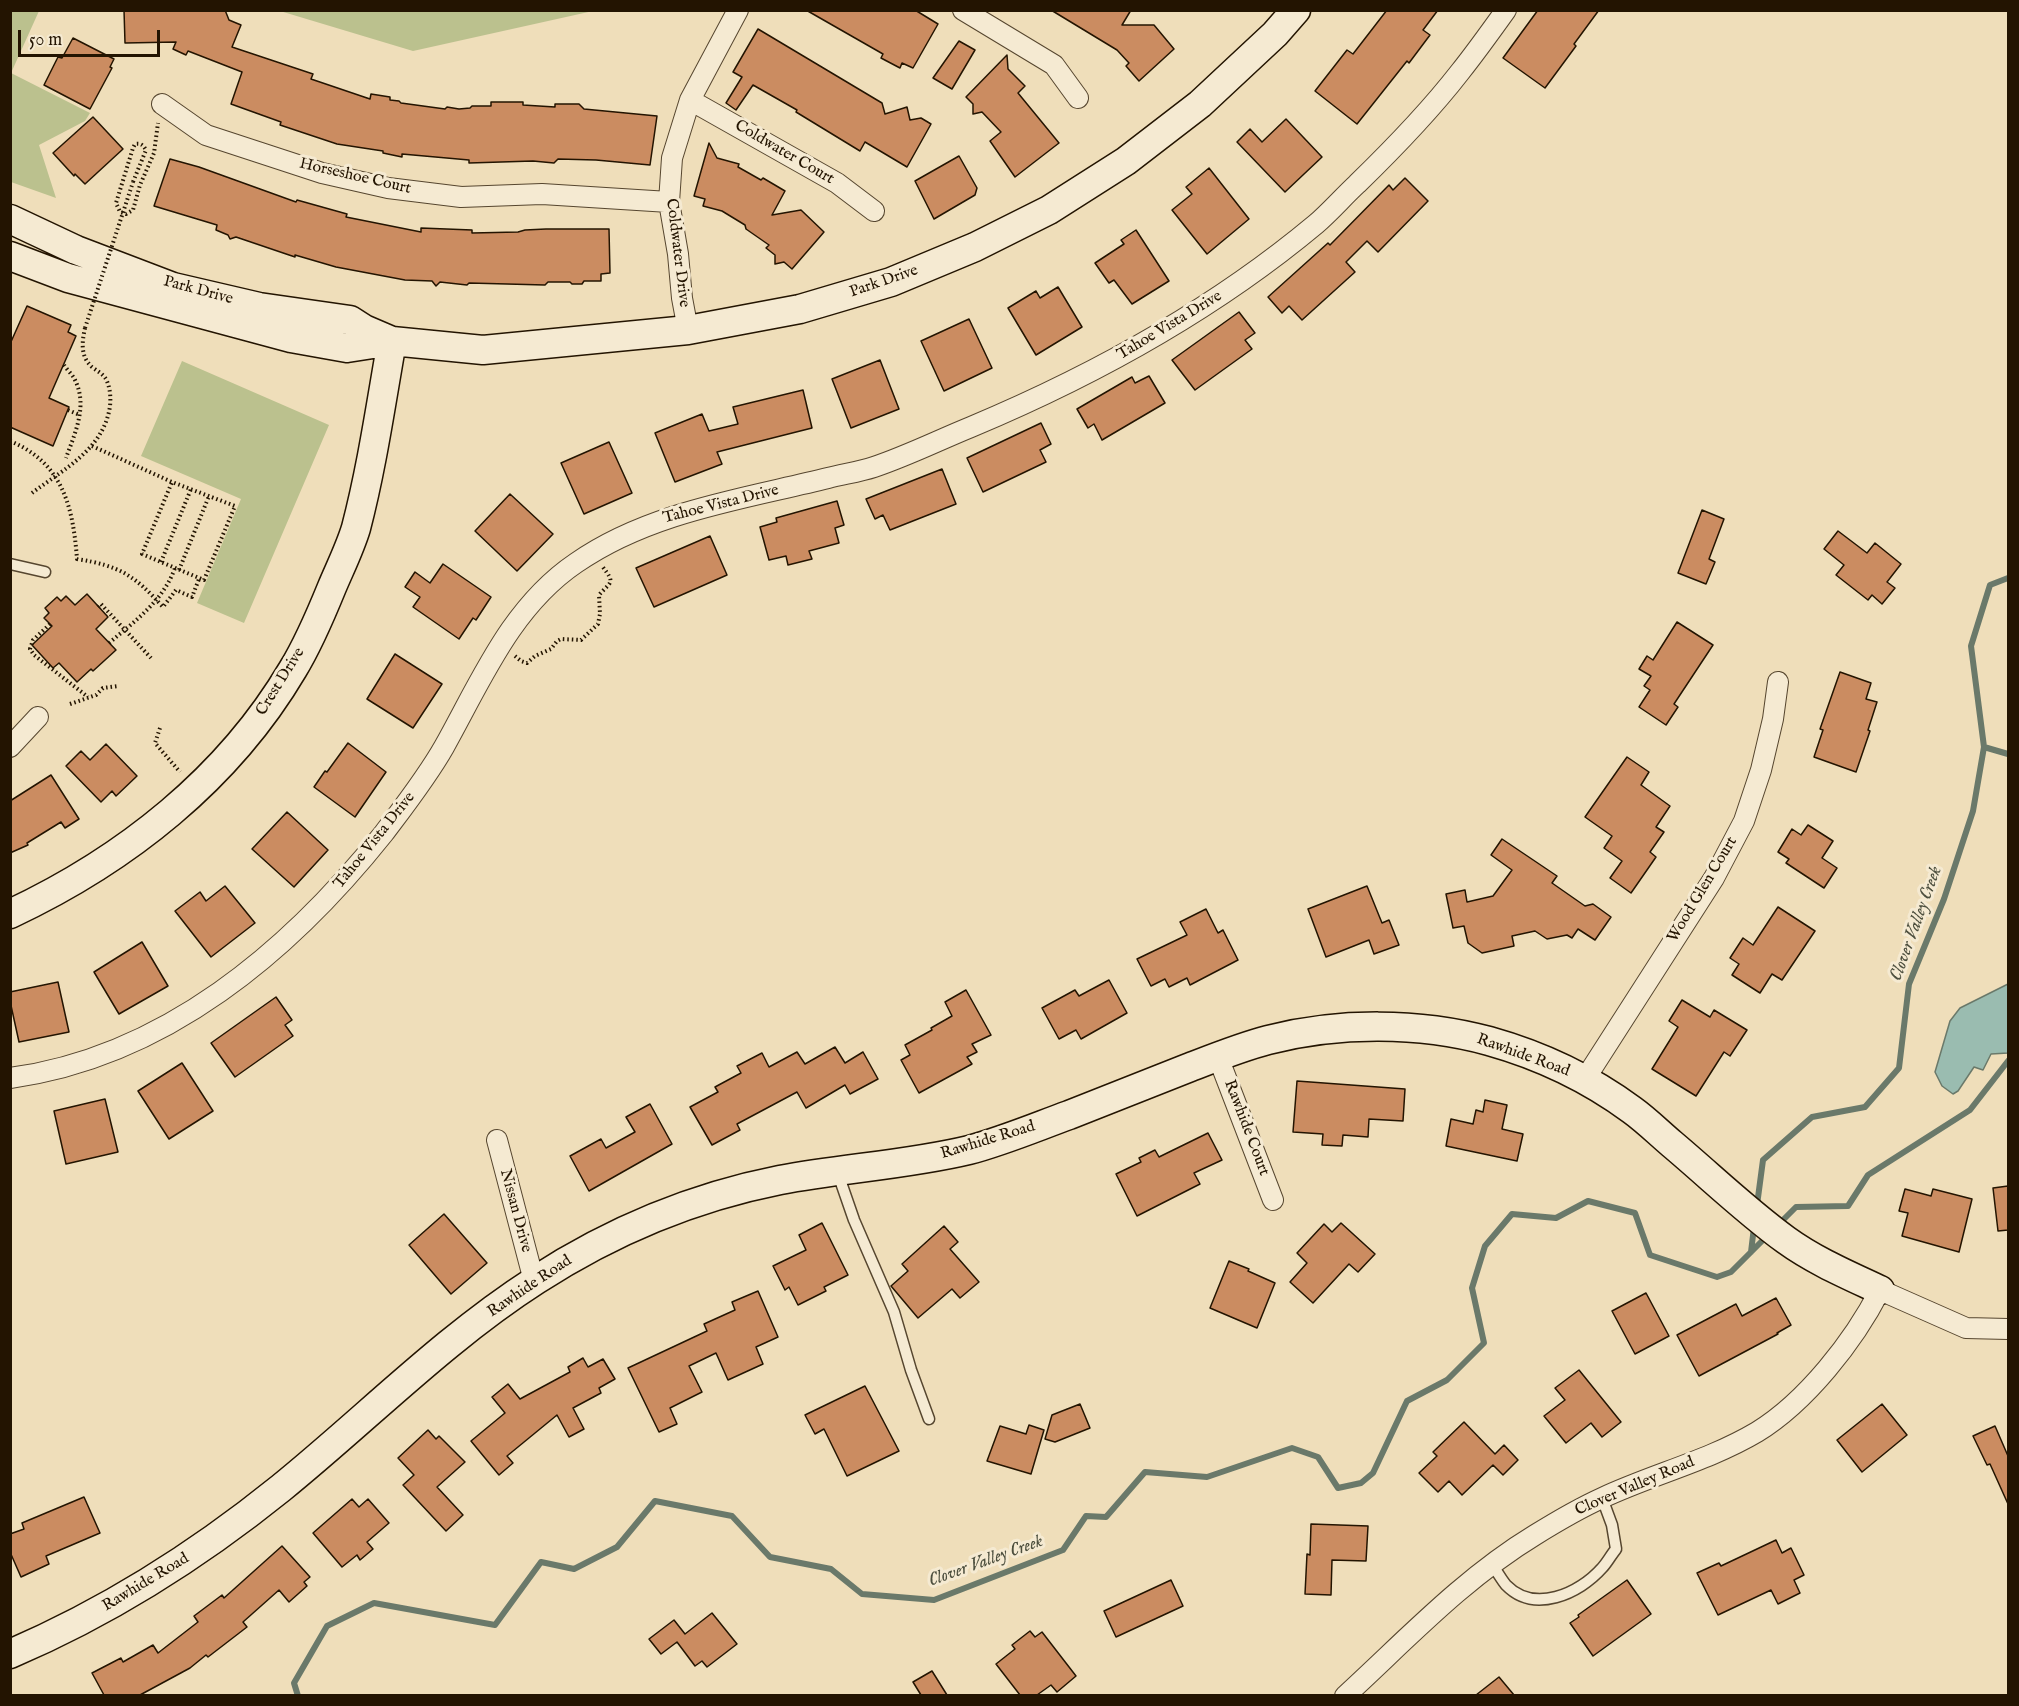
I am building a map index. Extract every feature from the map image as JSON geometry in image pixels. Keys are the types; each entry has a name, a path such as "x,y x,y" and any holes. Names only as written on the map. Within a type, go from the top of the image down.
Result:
{"street":[{"name":"Coldwater Drive","path":"688,330 669,202 672,158 690,100 738,10"},
{"path":"963,10 1054,65 1078,98"},
{"name":"Park Drive","path":"10,256 68,278 291,338 347,348 392,341 483,350 688,330 800,309 891,282 975,247 1049,210 1126,161 1200,104 1275,34 1296,10"},
{"name":"Tahoe Vista Drive","path":"10,1078 38,1074 143,1039 208,1002 261,962 322,905 410,799 443,750 470,696 501,644 533,600 573,565 618,537 675,516 874,467 1029,402 1126,354 1228,290 1318,222 1400,141 1458,74 1506,10"},
{"name":"Coldwater Court","path":"690,100 837,183 874,211"},
{"name":"Horseshoe Court","path":"162,104 206,135 322,173 388,188 461,197 542,194 669,202"},
{"name":"Park Drive","path":"10,219 76,250 173,287 259,307 350,320 392,341"},
{"name":"Crest Drive","path":"10,914 90,872 147,832 197,790 250,732 294,668 324,608 355,530 373,451 392,341"},
{"name":"Wood Glen Court","path":"1584,1079 1714,878 1744,821 1761,771 1773,719 1778,682"},
{"path":"10,747 38,717"},
{"name":"Rawhide Road","path":"10,1654 76,1624 121,1600 203,1547 286,1484 480,1320 534,1281 612,1237 694,1203 736,1190 779,1180 934,1157 1005,1140 1218,1056 1268,1040 1321,1031 1381,1027 1456,1034 1493,1042 1584,1079 1633,1111 1788,1241 1828,1266 1966,1328 2008,1329"},
{"name":"Rawhide Court","path":"1218,1056 1273,1200"},
{"name":"Nissan Drive","path":"496,1140 534,1281"},
{"name":"Clover Valley Road","path":"1345,1695 1472,1579 1534,1535 1602,1498 1710,1455 1758,1432 1795,1402 1830,1367 1866,1316 1880,1290"}],"lane":[{"path":"10,564 45,572"},
{"path":"837,1171 854,1220 894,1312 928,1419"},
{"path":"1492,1565 1507,1585 1533,1599 1549,1600 1578,1588 1601,1569 1616,1549 1612,1525 1602,1498"}],"path":[{"path":"32,492 92,446 103,430 108,416 110,395 106,379 86,359 82,348 85,328 133,182 146,150 139,143 133,148 116,203 120,212 126,214 133,210 140,185 154,153 155,134 162,104"},
{"path":"64,365 75,380 80,397 80,416 66,458"},
{"path":"68,410 80,416"},
{"path":"10,441 30,449 45,462 61,487 70,506 75,529 77,559 100,562 118,569 137,580 163,607 176,590 192,597 200,579"},
{"path":"92,446 172,482 235,506 204,580 142,554 172,482"},
{"path":"161,562 191,489"},
{"path":"109,643 157,600 170,584 209,496"},
{"path":"501,644 521,662 527,663 551,649 557,641 580,639 596,627 600,614 599,595 610,587 611,583 610,577 592,552"},
{"path":"98,607 101,604 151,658"},
{"path":"50,624 33,640 30,649 34,655 88,697"},
{"path":"70,704 96,695 103,688 118,686"},
{"path":"160,728 155,743 197,790"}],"green space":[{"path":"11,10 39,11 11,73"},
{"path":"280,10 593,11 413,51"},
{"path":"11,73 90,113 85,121 39,145 56,198 11,182"},
{"path":"182,361 329,425 244,623 197,603 241,499 141,456"}],"water":[{"path":"2008,984 2008,1053 1991,1054 1983,1070 1974,1067 1958,1091 1953,1094 1942,1086 1935,1072 1950,1021 1960,1008"}],"building":[{"path":"124,10 225,10 229,20 241,25 232,47 313,74 311,79 370,99 371,94 390,97 390,100 401,103 445,109 447,107 459,109 491,106 491,102 523,102 523,105 555,107 555,104 579,104 584,109 657,116 650,165 558,159 554,163 533,161 469,163 469,160 402,154 402,157 383,153 383,151 337,144 280,125 281,122 231,104 242,72 188,51 186,55 173,49 176,42 125,43"},
{"path":"806,10 915,10 938,24 913,68 902,63 900,68 881,58 883,54"},
{"path":"1051,10 1131,10 1122,25 1154,25 1174,49 1139,81 1126,66 1129,63 1117,50"},
{"path":"1387,10 1438,10 1423,30 1430,35 1357,124 1315,91 1347,50 1353,54"},
{"path":"1538,10 1599,10 1545,88 1503,58"},
{"path":"758,29 882,103 885,114 907,107 910,120 921,118 931,124 907,167 865,142 860,151 796,112 797,110 753,85 736,110 726,103 742,77 733,72"},
{"path":"73,38 114,59 110,67 112,68 90,109 44,85 58,57 62,58"},
{"path":"959,41 975,50 952,89 933,78"},
{"path":"1007,55 1008,69 1025,86 1018,93 1059,143 1015,177 990,141 1001,132 982,112 973,114 973,104 966,97"},
{"path":"93,117 123,149 85,184 75,174 74,176 53,153"},
{"path":"1286,119 1322,157 1285,192 1237,142 1250,129 1262,142"},
{"path":"709,143 717,158 739,164 738,167 785,191 772,215 801,210 824,232 792,269 784,262 775,264 775,255 766,248 769,245 746,229 745,225 722,211 703,206 705,199 694,196"},
{"path":"959,156 977,188 975,195 934,219 915,181"},
{"path":"170,159 296,202 297,200 347,214 346,217 421,232 421,228 472,230 472,233 546,229 609,229 610,273 601,274 601,281 584,281 582,284 548,282 545,285 469,283 467,285 440,282 436,286 432,281 405,280 336,267 295,255 295,257 236,237 230,239 228,235 216,230 217,225 154,206"},
{"path":"1209,168 1249,219 1207,254 1172,210 1192,194 1186,187"},
{"path":"1405,178 1428,201 1378,252 1367,241 1346,262 1355,272 1302,320 1289,306 1282,313 1268,297 1328,243 1330,245 1389,185 1393,190"},
{"path":"1136,230 1169,281 1132,304 1114,280 1109,283 1095,263 1124,244 1121,240"},
{"path":"1058,287 1082,327 1036,355 1008,308 1036,291 1040,298"},
{"path":"27,306 71,325 68,332 76,336 49,398 69,407 53,446 10,427 10,344"},
{"path":"1239,312 1255,333 1245,340 1252,349 1195,390 1172,360"},
{"path":"969,319 992,368 944,391 921,341"},
{"path":"880,360 899,409 851,428 832,379"},
{"path":"1149,376 1165,403 1102,440 1094,424 1088,428 1077,409 1132,377 1135,383"},
{"path":"803,390 812,428 717,452 722,464 675,482 655,433 702,414 709,431 738,424 733,407"},
{"path":"1041,423 1051,444 1040,450 1046,462 983,492 967,458"},
{"path":"609,442 632,493 584,514 561,463"},
{"path":"942,469 956,504 890,530 883,515 875,519 866,499"},
{"path":"510,494 553,534 517,571 475,531"},
{"path":"837,501 844,525 835,528 839,543 809,551 812,559 788,565 786,556 769,560 760,527 777,522 776,518"},
{"path":"1702,510 1724,519 1709,559 1715,562 1706,584 1678,573"},
{"path":"1838,531 1867,553 1875,543 1901,564 1887,582 1895,588 1882,604 1872,595 1868,600 1836,575 1844,565 1824,549"},
{"path":"710,536 727,575 654,607 636,568"},
{"path":"443,564 491,597 476,620 473,618 459,639 413,607 420,597 405,587 415,572 430,583"},
{"path":"87,594 108,617 96,629 116,650 77,682 59,663 53,668 32,645 52,626 44,618 49,613 45,608 57,597 61,601 66,596 75,605"},
{"path":"1677,622 1713,645 1674,704 1678,707 1666,725 1639,707 1650,690 1644,686 1651,676 1639,669 1647,656 1653,660"},
{"path":"395,654 442,684 413,728 367,699"},
{"path":"1840,672 1871,683 1866,699 1877,702 1856,772 1814,757 1823,730 1820,729"},
{"path":"348,743 386,772 355,817 314,787"},
{"path":"106,744 137,776 116,796 112,791 101,802 66,766 81,751 90,760"},
{"path":"1627,757 1649,772 1641,785 1670,806 1656,827 1664,832 1650,852 1656,857 1631,893 1610,878 1622,861 1604,848 1612,836 1585,817"},
{"path":"51,775 79,819 65,828 61,822 27,843 28,845 10,853 10,801"},
{"path":"287,812 328,850 294,887 252,849"},
{"path":"1808,825 1833,841 1822,858 1837,868 1824,888 1786,863 1789,859 1778,852 1792,829 1801,835"},
{"path":"1502,839 1557,876 1552,883 1585,906 1593,904 1611,917 1595,940 1578,929 1572,938 1567,935 1547,939 1535,931 1512,936 1514,946 1482,953 1468,943 1464,926 1453,928 1446,894 1465,890 1467,902 1493,896 1512,870 1491,855"},
{"path":"225,886 255,923 211,957 175,911 200,892 206,901"},
{"path":"1367,886 1382,923 1389,920 1399,945 1374,954 1369,940 1326,957 1308,909"},
{"path":"1778,907 1815,931 1782,980 1772,974 1760,993 1732,975 1739,964 1730,958 1743,938 1753,945"},
{"path":"1206,909 1218,933 1223,930 1238,960 1190,985 1187,978 1169,987 1165,979 1151,986 1137,959 1187,935 1180,922"},
{"path":"142,942 168,986 119,1014 94,972"},
{"path":"1109,980 1127,1013 1081,1039 1076,1030 1059,1039 1042,1008 1075,990 1079,996"},
{"path":"58,982 69,1032 19,1042 10,992"},
{"path":"966,990 991,1035 972,1044 977,1052 967,1057 972,1064 919,1093 901,1060 910,1055 905,1045 952,1016 945,1002"},
{"path":"276,997 292,1020 285,1025 293,1036 235,1077 211,1043"},
{"path":"1682,1000 1710,1017 1714,1010 1747,1030 1730,1056 1724,1052 1696,1096 1652,1069 1678,1027 1669,1021"},
{"path":"835,1047 845,1063 863,1052 878,1079 850,1094 845,1085 806,1108 797,1092 737,1124 740,1130 712,1145 690,1107 718,1092 715,1087 741,1073 737,1066 762,1053 769,1067 797,1052 805,1064"},
{"path":"182,1063 213,1111 169,1139 138,1091"},
{"path":"1297,1081 1405,1089 1403,1121 1369,1119 1368,1137 1343,1135 1342,1146 1322,1145 1323,1134 1293,1132"},
{"path":"105,1099 118,1152 66,1164 54,1111"},
{"path":"1485,1100 1507,1105 1502,1129 1523,1134 1517,1161 1446,1146 1451,1119 1473,1124 1476,1110 1483,1112"},
{"path":"650,1104 672,1144 589,1191 570,1156 601,1139 606,1148 635,1132 626,1117"},
{"path":"1208,1133 1222,1160 1194,1173 1200,1184 1137,1216 1116,1174 1141,1162 1139,1158 1155,1150 1159,1157"},
{"path":"2008,1186 2008,1230 1998,1231 1993,1188"},
{"path":"1905,1189 1931,1196 1933,1189 1972,1199 1959,1252 1902,1236 1908,1213 1899,1211"},
{"path":"444,1214 487,1263 451,1294 409,1245"},
{"path":"822,1223 848,1275 824,1287 826,1291 798,1305 789,1287 785,1290 773,1266 806,1250 799,1235"},
{"path":"1341,1223 1375,1254 1358,1272 1349,1264 1313,1303 1290,1282 1307,1263 1297,1253 1324,1224 1332,1232"},
{"path":"944,1226 958,1242 950,1249 979,1282 960,1298 952,1289 918,1318 891,1286 908,1271 902,1264"},
{"path":"1229,1261 1275,1283 1257,1328 1210,1308"},
{"path":"758,1291 778,1337 756,1347 763,1364 728,1380 716,1353 689,1366 702,1392 670,1408 677,1424 659,1432 628,1368 707,1331 704,1324 735,1310 732,1302"},
{"path":"1646,1293 1669,1336 1635,1354 1612,1311"},
{"path":"1776,1298 1791,1325 1699,1376 1677,1335 1736,1304 1742,1316"},
{"path":"583,1358 588,1367 603,1359 615,1379 599,1388 601,1393 573,1408 584,1429 569,1437 557,1415 507,1456 513,1463 499,1475 471,1441 505,1413 492,1397 508,1384 520,1399 570,1372 568,1367"},
{"path":"1579,1370 1621,1422 1602,1437 1591,1423 1566,1443 1544,1416 1565,1400 1555,1388"},
{"path":"865,1386 899,1451 847,1476 824,1429 815,1434 805,1415"},
{"path":"1080,1404 1090,1428 1055,1442 1045,1439 1052,1415"},
{"path":"1882,1404 1907,1435 1862,1472 1837,1440"},
{"path":"1464,1422 1495,1454 1504,1445 1518,1460 1503,1475 1493,1465 1462,1495 1449,1481 1438,1492 1419,1473 1437,1456 1433,1452"},
{"path":"1029,1425 1044,1430 1031,1474 987,1461 1000,1426 1026,1434"},
{"path":"1995,1426 2008,1456 2008,1504 1990,1464 1987,1465 1973,1436"},
{"path":"428,1430 436,1439 439,1436 465,1462 437,1487 463,1515 446,1531 403,1485 414,1475 398,1458"},
{"path":"84,1497 100,1533 46,1556 49,1564 21,1577 10,1552 10,1534 24,1529 22,1523"},
{"path":"352,1499 359,1507 368,1499 389,1523 367,1542 373,1549 360,1560 357,1555 342,1567 313,1533"},
{"path":"1311,1524 1368,1526 1366,1561 1332,1560 1331,1595 1305,1594"},
{"path":"1776,1540 1782,1553 1791,1548 1804,1575 1794,1580 1800,1593 1778,1604 1771,1590 1718,1615 1697,1573 1719,1563 1721,1566"},
{"path":"282,1546 310,1577 304,1582 307,1586 289,1602 279,1590 243,1622 247,1627 208,1657 206,1655 190,1668 140,1695 104,1695 92,1673 121,1658 123,1662 153,1645 158,1653 198,1622 194,1616 222,1595 224,1598"},
{"path":"1171,1580 1183,1606 1116,1637 1104,1611"},
{"path":"1627,1580 1651,1614 1593,1656 1570,1623"},
{"path":"712,1613 737,1644 707,1667 702,1661 695,1666 677,1642 661,1654 649,1639 674,1620 685,1634"},
{"path":"1030,1631 1035,1637 1042,1632 1076,1676 1057,1692 1051,1685 1037,1695 1020,1695 996,1664 1015,1649 1012,1645"},
{"path":"932,1671 947,1695 921,1695 913,1682"},
{"path":"1499,1677 1514,1695 1476,1695"}],"waterway":[{"name":"Clover Valley Creek","path":"2008,578 1990,585 1971,646 1984,747 2008,754"},
{"name":"Clover Valley Creek","path":"1757,1205 1763,1160 1812,1117 1865,1107 1899,1068 1909,984 1944,899 1973,811 1984,747"},
{"name":"Clover Valley Creek","path":"1779,1224 1796,1207 1848,1206 1868,1175 1970,1110 2008,1061"},
{"name":"Clover Valley Creek","path":"298,1696 294,1683 327,1626 374,1603 495,1625 541,1562 574,1569 617,1547 655,1501 732,1516 770,1557 831,1569 862,1594 934,1600 1063,1550 1086,1516 1106,1517 1145,1472 1207,1477 1292,1448 1318,1457 1338,1488 1361,1483 1373,1473 1407,1401 1447,1380 1484,1343 1472,1288 1485,1246 1512,1214 1556,1218 1588,1201 1635,1213 1650,1255 1717,1277 1731,1272 1768,1235"},
{"name":"Clover Valley Creek","path":"1751,1252 1754,1227"}]}
